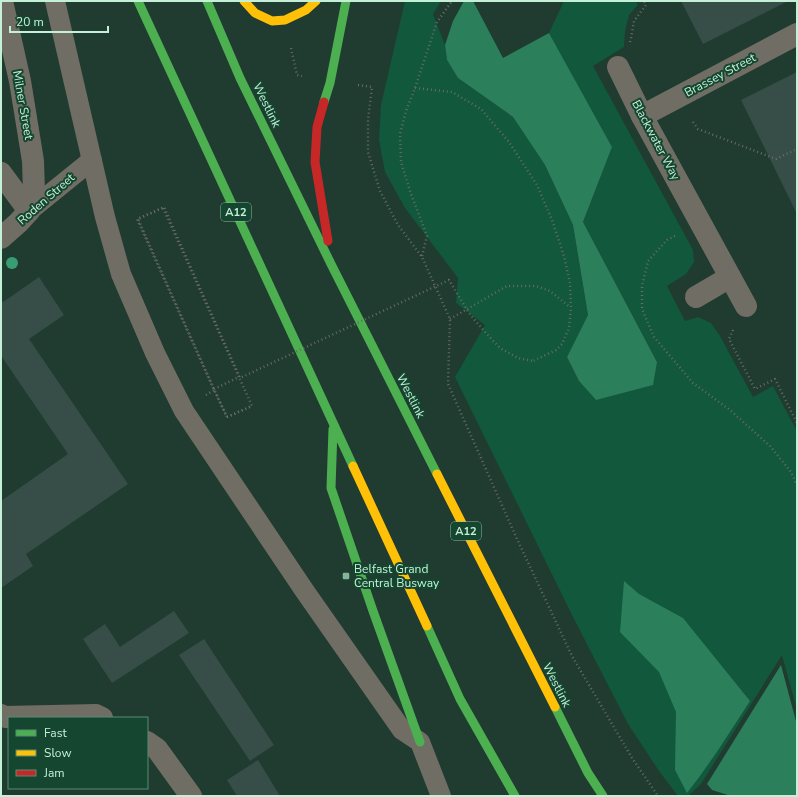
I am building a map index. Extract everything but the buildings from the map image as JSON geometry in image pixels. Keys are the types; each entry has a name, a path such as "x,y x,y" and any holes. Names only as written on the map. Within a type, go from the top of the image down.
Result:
{"highway":[{"name":"A12","path":"138,1 460,699 515,796"},
{"name":"Westlink","path":"207,1 240,78 331,264 588,773 604,796"},
{"path":"244,1 255,13 272,21 285,20 306,10 316,1"},
{"path":"331,264 315,162 317,127 330,83 346,1"},
{"path":"333,423 331,488 420,742"}],"street":[{"name":"Milner Street","path":"2,1 20,81 33,161 34,192 29,211"},
{"name":"Brassey Street","path":"642,116 797,34"},
{"name":"Blackwater Way","path":"618,67 642,116 746,306"},
{"path":"1,173 29,211"},
{"name":"Roden Street","path":"1,238 29,211"},
{"path":"696,297 730,277"},
{"path":"1,715 5,717 99,717"},
{"path":"148,743 157,749 191,796"}],"lane":[{"path":"55,1 105,216 121,274 155,352 184,412 304,590 402,730 420,742 441,796"},
{"name":"Roden Street","path":"29,211 92,160"}],"path":[{"path":"422,257 427,236 401,162 400,134 406,111 437,22 452,1"},
{"path":"618,67 631,38 634,21 646,5 644,1"},
{"path":"372,87 368,120 368,152 380,191 398,225 422,257 450,319 448,384 517,539 572,656 632,758 658,796"},
{"path":"206,395 214,389 449,280 469,313 500,348 518,358 533,361 556,350 562,344 569,328 571,307 570,283 564,256 552,220 537,185 509,142 482,109 452,92 415,88"},
{"path":"678,97 698,130 776,158 797,149"},
{"path":"164,207 240,378 252,406 228,417 138,219 164,207"},
{"path":"700,222 667,240 648,261 642,286 642,310 654,337 693,383 730,410 770,446 791,472 797,485"},
{"path":"450,319 507,286 536,286 550,291 571,307"},
{"path":"746,306 729,339 755,389 775,379 797,423"}],"green space":[{"path":"405,1 441,1 433,14 445,45 447,60 458,78 513,117 545,165 573,225 588,315 567,357 579,381 596,400 657,362 583,222 612,147 549,33 564,1 636,1 638,5 629,15 625,31 624,47 593,66 693,250 694,262 686,274 667,286 685,321 698,317 711,323 720,336 753,397 773,386 797,431 797,710 782,655 701,784 688,796 678,796 659,771 628,724 572,615 455,377 485,325 456,303 458,278 405,208 385,172 379,140 381,105"},
{"path":"464,1 473,1 503,58 549,33 612,147 583,222 657,362 653,385 596,400 579,381 567,357 588,315 573,225 545,165 513,117 458,78 447,60 445,45 453,21"},
{"path":"624,581 639,594 683,618 750,701 712,759 687,793 675,770 676,712 659,672 620,632"},
{"path":"781,665 797,725 797,796 731,796 712,790 707,784"}],"traffic: fast":[{"path":"138,1 353,466"},
{"path":"207,1 240,78 331,264 437,474"},
{"path":"324,102 330,83 346,1"},
{"path":"333,429 331,488 420,742"},
{"path":"427,626 460,699 515,796"},
{"path":"555,707 588,773 603,796"}],"traffic: slow":[{"path":"244,1 255,13 272,21 285,20 306,10 316,1"},
{"path":"353,466 427,626"},
{"path":"437,474 555,707"}],"traffic: jam":[{"path":"324,102 317,127 315,162 328,241"}],"place":[{"name":"Belfast Grand Central Busway","path":"346,576"}]}
